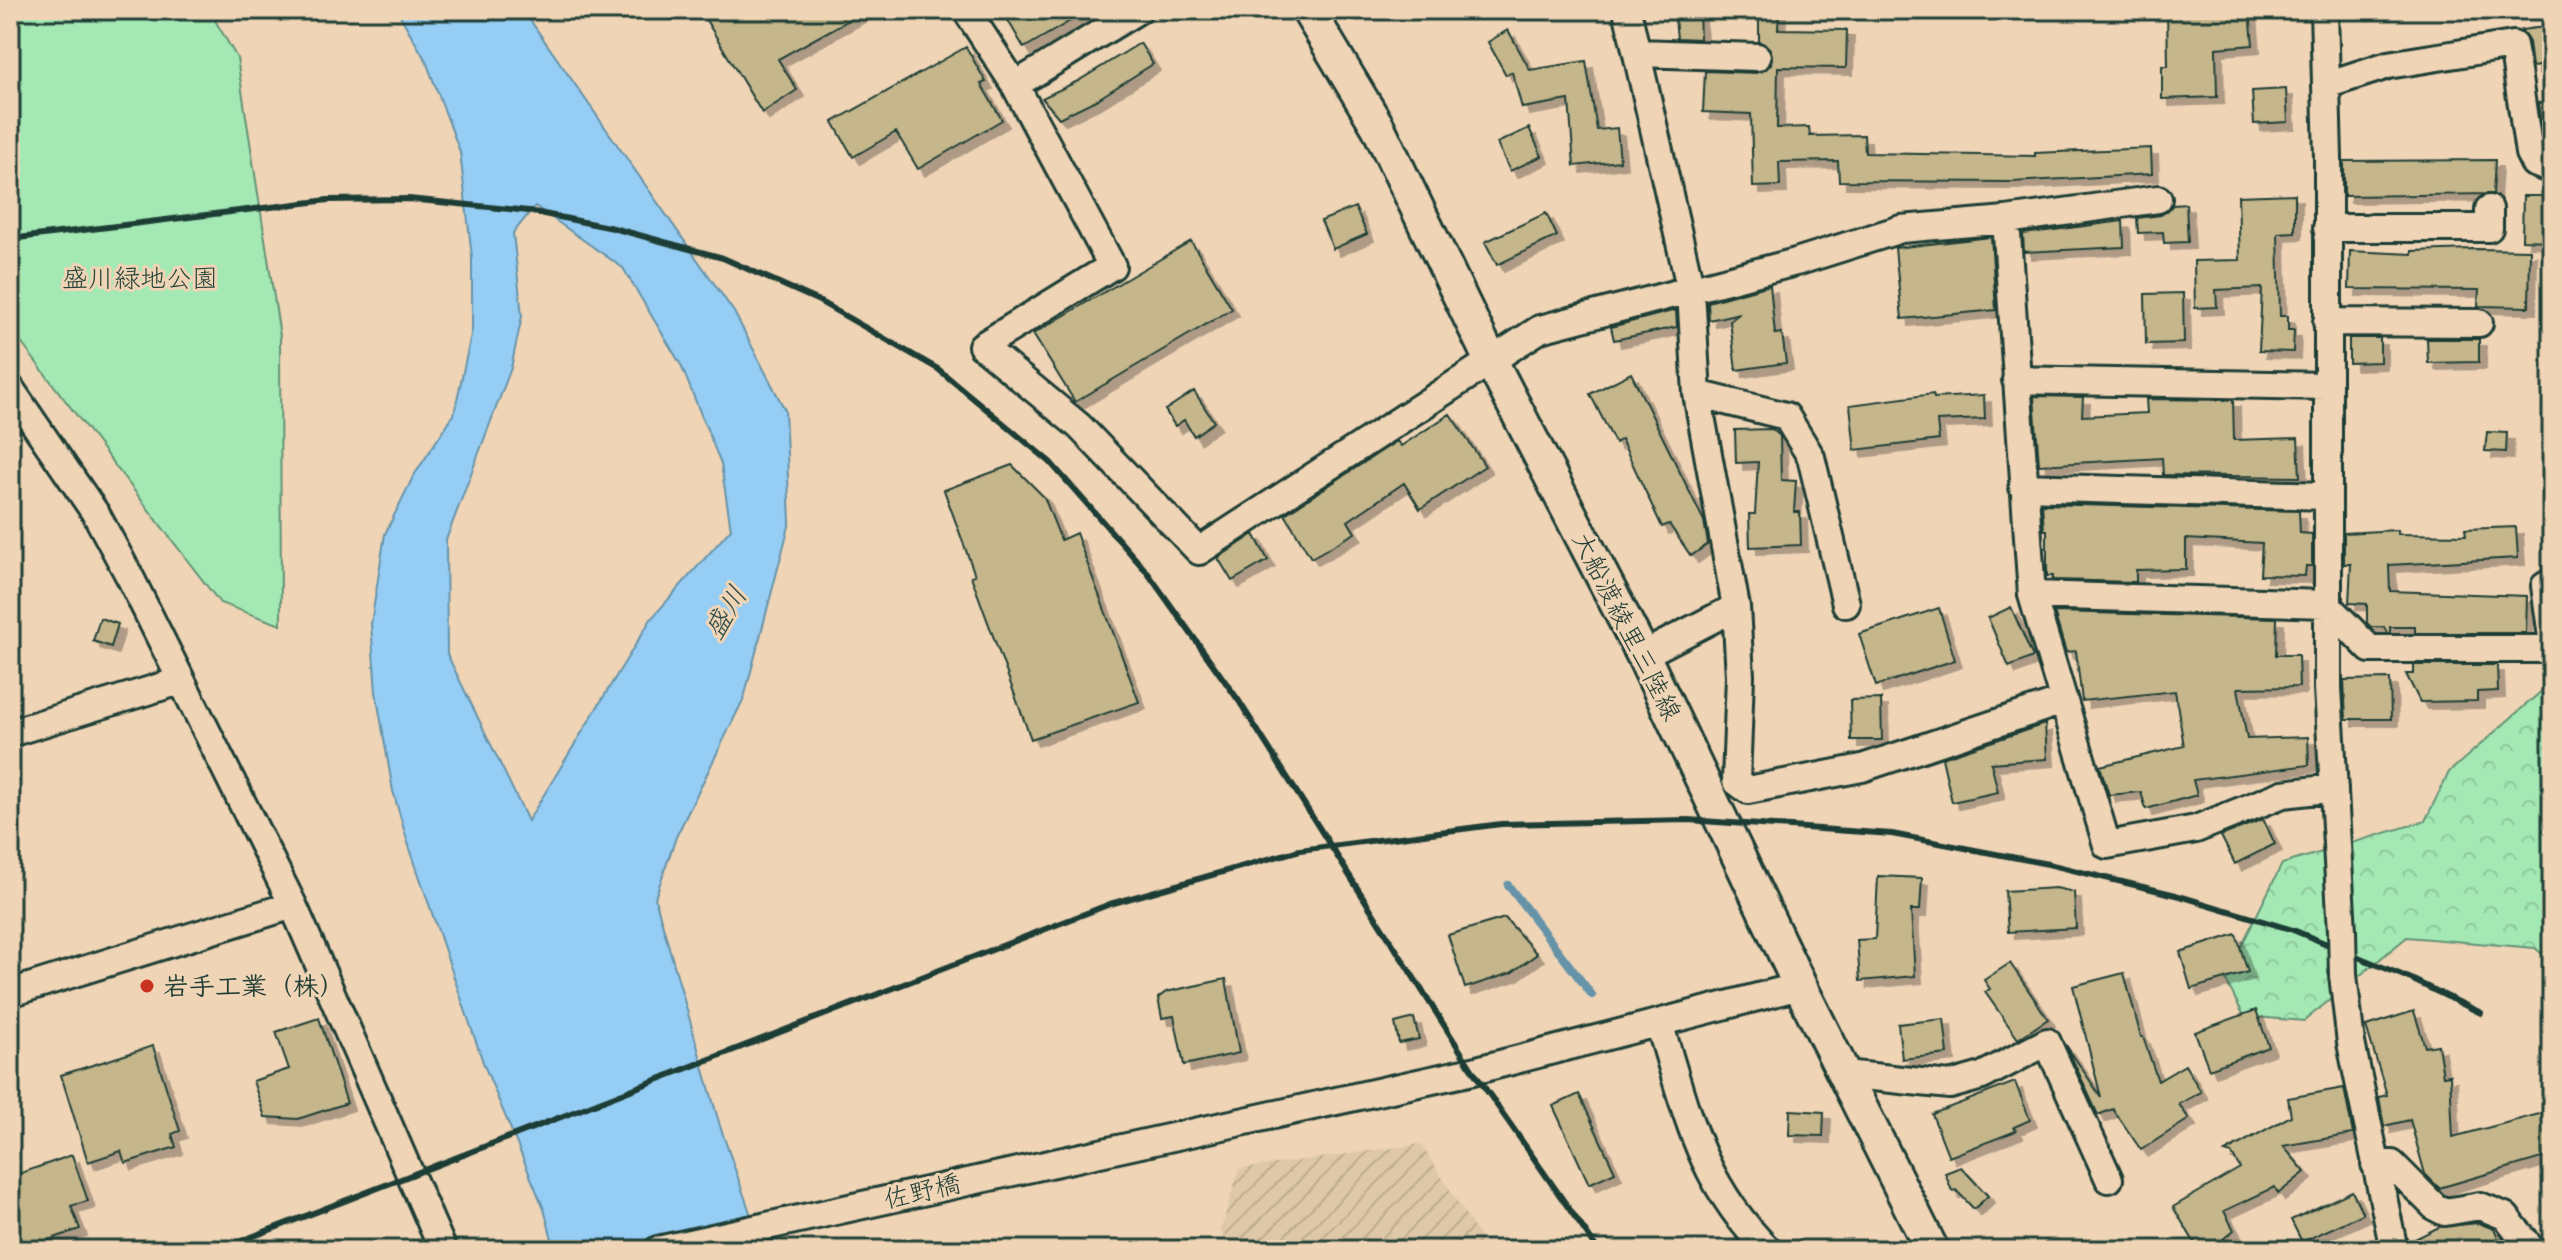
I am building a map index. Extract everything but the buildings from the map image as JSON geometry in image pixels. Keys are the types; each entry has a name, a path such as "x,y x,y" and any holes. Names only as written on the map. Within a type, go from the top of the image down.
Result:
{"main road":[{"name":"大船渡綾里三陸線","path":"1308,10 1378,127 1490,359 1643,655 1800,986 1932,1250"}],"street":[{"path":"966,10 1015,85 1112,266 982,346 1079,426 1199,551 1540,329 1691,291 1901,229 2006,220 2158,199"},
{"path":"1015,85 1138,10"},
{"path":"1627,10 1691,291 1697,394 1736,607 1740,676 1736,781 1748,790 1862,768 2063,701"},
{"path":"2324,10 2326,604 2343,975 2351,1043 2394,1250"},
{"path":"2326,85 2388,65 2513,45 2529,153 2534,163 2552,170"},
{"path":"1639,53 1757,57"},
{"path":"2327,228 2489,228 2489,209"},
{"path":"2006,220 2032,595 2107,845 2196,829 2283,794 2334,788"},
{"path":"2327,322 2479,323"},
{"path":"2016,380 2326,386"},
{"path":"10,388 96,514 293,905 443,1250"},
{"path":"1697,394 1786,416 1811,457 1846,604"},
{"path":"2023,487 2326,496"},
{"path":"2032,595 2326,604 2370,649 2548,649 2552,638 2545,586 2552,582"},
{"path":"1643,655 1736,607"},
{"path":"10,733 180,681"},
{"path":"10,993 293,905"},
{"name":"佐野橋","path":"658,1250 1473,1071 1800,986"},
{"path":"1659,1023 1701,1157 1743,1225 1768,1250"},
{"path":"1844,1074 1950,1085 1966,1083 2047,1042 2109,1179"},
{"path":"2375,1164 2392,1164 2435,1207 2445,1212 2480,1206 2505,1216 2532,1250"}],"shaded area":[{"path":"1421,1144 1488,1250 1229,1250 1221,1230 1239,1169"}],"green space":[{"name":"盛川緑地公園","path":"10,10 209,10 237,58 280,336 281,625 220,603 10,328"},
{"path":"2552,682 2552,962 2535,948 2407,937 2304,1021 2244,1016 2225,979 2282,864 2425,821 2449,772"}],"water":[{"name":"盛川","path":"397,10 523,10 734,312 785,410 790,522 744,698 676,837 655,898 720,1126 763,1250 555,1250 544,1209 484,1065 393,791 376,692 371,624 385,534 413,477 454,414 472,330 472,257 460,152 426,61","holes":["535,206 623,268 681,365 721,464 731,529 651,619 528,821 447,654 446,540 511,368 522,316 513,233"]}],"waterway":[{"path":"1508,885 1592,995"}],"railway":[{"path":"10,239 328,200 409,199 529,211 613,228 723,258 817,300 938,369 1050,462 1147,572 1239,701 1473,1071 1598,1250"},
{"path":"218,1250 1110,904 1300,850 1501,824 1688,820 1892,834 2048,864 2176,895 2293,930 2409,978 2481,1013"}],"place":[{"name":"岩手工業（株）","path":"147,986"}]}
